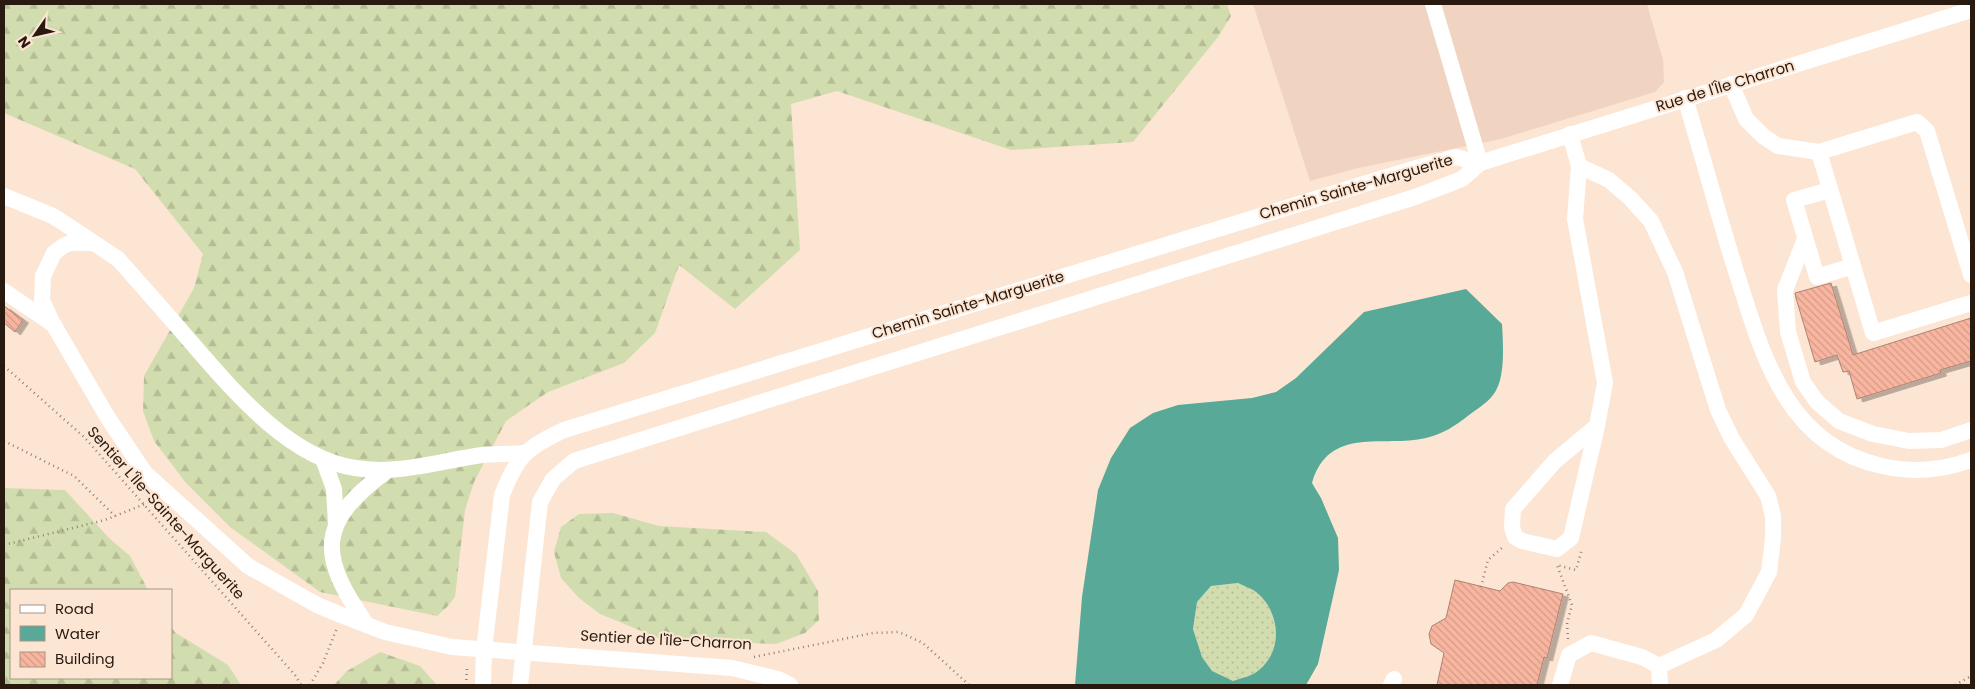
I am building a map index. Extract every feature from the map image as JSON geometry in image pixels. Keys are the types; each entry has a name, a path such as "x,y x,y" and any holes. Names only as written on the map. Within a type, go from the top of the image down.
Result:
{"street":[{"path":"1433,4 1480,163"},
{"name":"Rue de l'Île Charron","path":"1480,163 1969,11"},
{"path":"1731,84 1746,119 1763,136 1778,146 1819,152 1917,122 1927,131 1971,275"},
{"path":"1685,98 1728,246 1760,344 1780,388 1797,415 1813,432 1833,447 1874,465 1906,469 1932,469 1971,460"},
{"path":"1570,134 1579,166 1575,219 1604,383 1597,426 1571,538 1556,549 1522,541 1514,537 1512,527 1513,509 1555,461 1597,426"},
{"path":"1819,152 1873,333 1971,303"},
{"name":"Chemin Sainte-Marguerite","path":"484,685 484,650 502,495 509,477 524,453 564,430 1320,196 1456,157 1480,163"},
{"name":"Chemin Sainte-Marguerite","path":"520,685 540,502 553,479 574,461 1415,197 1462,179 1480,163"},
{"path":"1579,166 1609,180 1630,198 1651,221 1675,272 1718,410 1732,439 1768,496 1773,516 1773,538 1769,572 1746,615 1716,640 1660,666"},
{"path":"1830,190 1794,200 1805,239 1817,277 1853,266"},
{"path":"4,196 53,216 118,259 242,399 292,441 323,459 354,468 388,470 483,455 524,453"},
{"path":"1805,239 1785,290 1788,324 1803,382 1817,402 1839,421 1873,434 1909,442 1941,440 1971,430"},
{"path":"94,243 70,242 54,253 47,264 42,281 42,300 54,325 108,418 145,473 248,566 317,605 341,615 385,632 452,647 732,668 778,679 790,685"},
{"path":"4,291 54,325"},
{"path":"323,459 334,489 336,524 331,549 336,575 367,625"},
{"path":"336,524 349,503 364,488 388,470"},
{"path":"1560,685 1569,655 1592,643 1642,656 1660,666"},
{"path":"1660,666 1660,685"}],"path":[{"name":"Sentier L'Île-Sainte-Marguerite","path":"4,366 84,437 295,675 301,685"},
{"path":"4,441 74,476 116,516"},
{"path":"4,546 116,516 168,495"},
{"path":"1481,587 1488,560 1514,537"},
{"path":"1569,655 1567,623 1572,605 1556,565 1576,570 1584,544"},
{"path":"310,685 323,663 341,615"},
{"name":"Sentier de l'île-Charron","path":"746,658 873,633 899,632 923,643 969,685"},
{"path":"1955,685 1971,676"}],"shaded area":[{"path":"1253,4 1647,4 1663,60 1664,82 1655,92 1501,139 1358,168 1310,181"}],"green space":[{"path":"4,4 1227,4 1231,16 1218,37 1133,142 1011,150 837,91 791,104 800,250 735,309 679,265 655,333 624,363 548,392 506,421 474,482 465,510 455,597 437,616 320,592 230,527 186,483 154,441 143,411 144,376 194,288 203,254 135,169 4,113"},
{"path":"4,488 65,490 110,539 130,556 147,589 10,589 10,679 172,679 172,628 176,633 228,665 241,685 4,685"},
{"path":"613,513 659,526 766,532 796,554 818,591 819,620 805,633 776,644 661,639 600,614 579,598 561,578 554,552 561,527 579,514"},
{"path":"1238,583 1252,589 1264,600 1270,609 1276,631 1275,642 1267,662 1256,672 1233,681 1212,672 1202,657 1193,629 1197,602 1211,586"},
{"path":"380,652 420,666 437,685 334,685 347,671"}],"water":[{"path":"1466,289 1502,324 1502,371 1497,388 1491,398 1459,423 1443,432 1426,438 1359,442 1344,446 1331,453 1320,465 1312,483 1321,498 1338,538 1339,570 1318,664 1306,685 1075,685 1082,597 1098,490 1111,458 1130,428 1153,413 1178,405 1252,398 1276,392 1296,378 1364,312","holes":["1238,583 1252,589 1264,600 1270,609 1276,631 1275,642 1267,662 1256,672 1233,681 1212,671 1202,657 1193,629 1197,602 1211,586"]}],"building":[{"path":"1831,283 1853,355 1971,318 1971,361 1940,370 1941,373 1857,399 1849,371 1843,372 1837,355 1815,362 1796,298 1795,293"},
{"path":"4,306 23,320 15,332 4,323"},
{"path":"1455,580 1500,591 1508,583 1513,582 1563,594 1547,658 1544,657 1537,685 1437,685 1444,653 1431,644 1429,634 1432,626 1446,618"}]}
